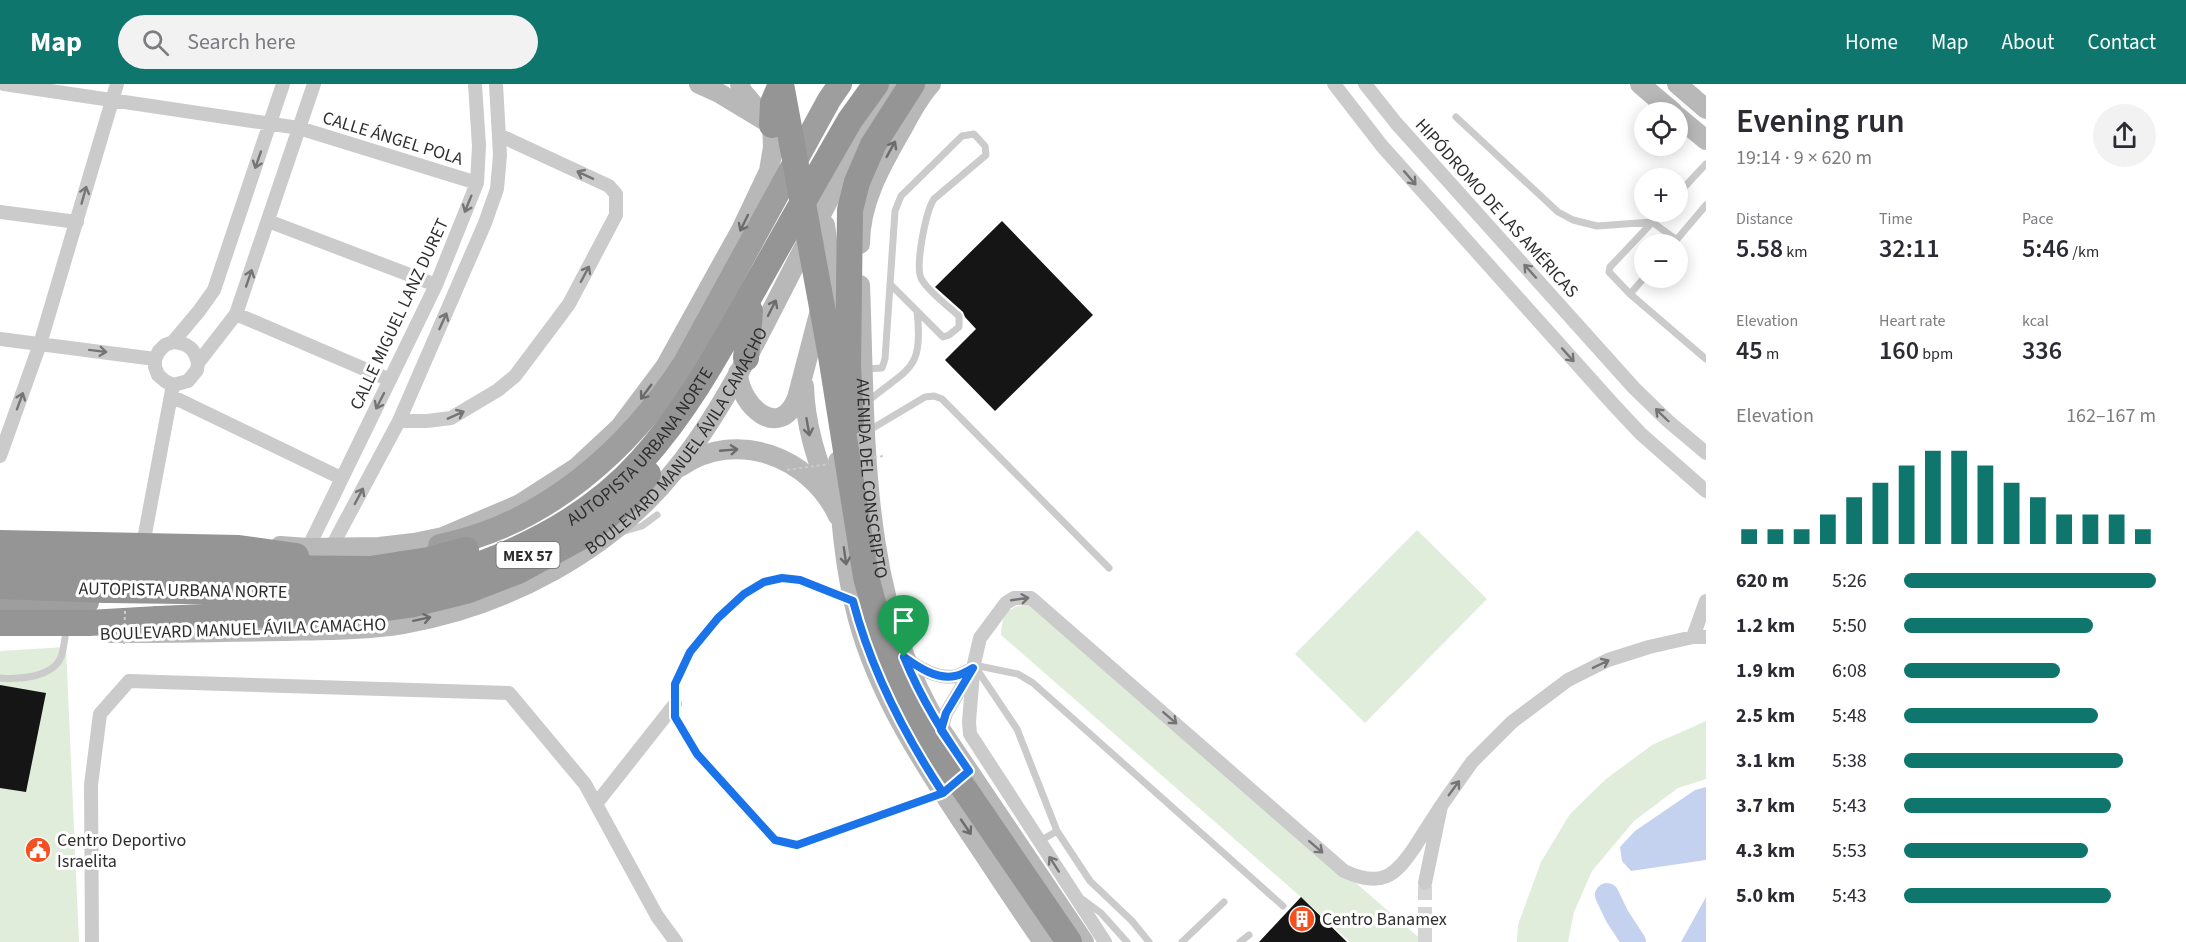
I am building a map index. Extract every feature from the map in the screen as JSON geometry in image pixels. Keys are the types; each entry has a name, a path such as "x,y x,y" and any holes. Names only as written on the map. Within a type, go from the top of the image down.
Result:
{"highway":[{"path":"779,132 773,103 781,84"},
{"path":"781,84 831,356 866,577 882,635 905,693 934,746 1069,942"},
{"name":"BOULEVARD MANUEL ÁVILA CAMACHO","path":"0,554 326,560 372,558 455,543 520,517 558,496 608,458 664,397 706,327 829,100 840,84"},
{"name":"AUTOPISTA URBANA NORTE","path":"0,564 106,567 335,559 370,569 428,560 484,544 539,519 581,492 605,473 649,431 686,380 827,124 855,84"},
{"name":"AUTOPISTA URBANA NORTE","path":"0,586 106,590 298,592 370,589 425,580 489,560 536,540 577,515 613,488 640,462 673,422 705,377 850,120 876,84"},
{"name":"BOULEVARD MANUEL ÁVILA CAMACHO","path":"0,598 283,604 344,602 383,598 430,589 483,573 535,552 577,527 622,490 668,444 704,393 857,120 881,84"},
{"path":"914,86 873,145 857,182 850,210 849,366 853,456 870,579 899,670 907,687 935,720"},
{"path":"742,366 750,311"},
{"path":"0,623 89,623 293,614 380,609 439,598 492,582 562,548 611,514 638,489 662,450 673,422"},
{"path":"0,542 84,557"},
{"path":"0,542 239,548 309,559 335,559"},
{"path":"0,614 89,615 146,619"}],"main road":[{"path":"699,84 719,93 779,132"},
{"path":"740,84 750,102 779,132"},
{"path":"1640,84 1661,102"},
{"path":"1677,84 1706,109"},
{"name":"AVENIDA DEL CONSCRIPTO","path":"914,86 912,111 882,164 864,210 860,238 866,432 877,552 891,618 904,657 935,720 1084,942"},
{"name":"BOULEVARD MANUEL ÁVILA CAMACHO","path":"0,633 206,633 403,624 472,608 547,574 575,558 643,506 675,471 707,427 742,366 863,135 914,86"},
{"path":"1688,125 1706,140"},
{"path":"0,532 145,534 308,548 335,559 379,547 443,537 520,504 576,468 620,427 665,367 741,230 769,171 773,147 779,132"},
{"name":"AVENIDA DEL CONSCRIPTO","path":"825,225 831,269 837,515 853,601 864,639 888,698 943,793 1043,942"},
{"path":"742,366 740,389 747,403 759,414 776,417 786,413 795,404 831,269"},
{"path":"805,369 805,409 810,440 837,515"},
{"path":"675,471 696,458 732,449 754,450 774,455 795,466 816,483 837,515"},
{"path":"870,579 877,552"}],"street":[{"name":"CALLE ÁNGEL POLA","path":"4,84 271,122 299,128 477,183"},
{"path":"0,456 40,344 117,84"},
{"path":"173,342 200,311 214,290 283,84"},
{"path":"172,390 188,381 198,363 237,314 314,84"},
{"name":"CALLE MIGUEL LANZ DURET","path":"308,548 436,285 477,183 479,146 475,84"},
{"path":"335,559 399,421 485,223 497,189 499,135 496,84"},
{"path":"1334,84 1382,146 1641,434 1706,491"},
{"name":"HIPÓDROMO DE LAS AMÉRICAS","path":"1365,84 1399,126 1651,405 1706,453"},
{"name":"HIPÓDROMO DE LAS AMÉRICAS","path":"1382,146 1399,126"},
{"path":"399,421 427,422 452,418 498,390 515,376 569,304 616,215 616,194 609,186 499,135"},
{"path":"0,212 76,222"},
{"path":"268,221 436,285"},
{"path":"237,314 390,380"},
{"name":"HIPÓDROMO DE LAS AMÉRICAS","path":"1550,334 1568,314"},
{"path":"0,339 155,358"},
{"path":"198,363 196,354 182,342 165,345 155,358 158,375 172,390 341,478"},
{"path":"145,534 172,390"},
{"path":"1105,942 970,734 974,667 980,638 1006,603 1014,598 1030,598 1344,871 1360,878 1377,880 1390,876 1404,865 1472,762 1512,722 1568,680 1608,660 1648,647 1700,637 1706,601"},
{"path":"904,657 928,672 943,676 956,676 974,667"},
{"path":"935,720 946,713 974,667"},
{"path":"92,942 91,785 99,714 129,681 509,693 585,784 657,916 676,942"},
{"path":"596,804 675,704"},
{"path":"1425,883 1441,806"}],"lane":[{"path":"1456,117 1558,212 1584,224 1597,226 1652,222 1666,234"},
{"path":"864,369 878,369 884,364 893,222 901,196 962,136 974,134 985,146 986,155 934,199 928,207 919,268 922,280 959,316 960,324 949,335 943,337 890,284"},
{"path":"1688,183 1706,164"},
{"path":"1682,234 1706,205"},
{"path":"1652,222 1610,269 1611,275 1706,359"},
{"path":"1630,294 1635,288"},
{"path":"865,403 903,375 916,359 920,346 917,311"},
{"path":"866,432 925,397 934,396 942,399 1109,567"},
{"path":"610,533 634,529 657,515"},
{"path":"853,601 800,580 782,578 764,582 744,594 718,618 690,652 675,684 675,717 697,754 775,840 797,845 943,793 969,771"},
{"path":"0,678 13,679 46,672 60,659 66,633"},
{"path":"974,667 1017,729 1057,831 1090,881 1132,921 1149,942"},
{"path":"974,667 1018,674 1033,682 1283,906"},
{"path":"1040,841 1057,831"},
{"path":"1072,892 1101,913 1127,942"},
{"path":"1182,942 1224,902"},
{"path":"1240,942 1249,935"}],"green space":[{"path":"1417,530 1487,599 1365,723 1295,654"},
{"path":"1033,603 1424,942 1350,942 1001,635 1003,620 1009,611 1018,606"},
{"name":"Centro Deportivo Israelita","path":"66,647 79,942 0,942 0,651"},
{"path":"1706,721 1706,779 1678,788 1634,821 1592,871 1574,912 1568,942 1517,942 1518,925 1541,862 1570,814 1606,779 1652,745"}],"water":[{"path":"1706,787 1706,860 1631,871 1622,861 1620,847 1635,831 1695,790"},
{"path":"1706,897 1706,942 1681,942"}],"building":[{"path":"1002,221 1093,315 995,411 945,360 976,329 963,312 935,287"},
{"path":"0,685 46,693 26,792 0,788"},
{"name":"Centro Banamex","path":"1301,897 1347,942 1259,942"}],"waterway":[{"path":"1607,895 1634,942"}],"tunnel":[{"path":"1425,883 1425,942"}],"place":[{"name":"Centro Deportivo Israelita","path":"38,850"},
{"name":"Centro Banamex","path":"1302,919"}],"route":[{"path":"904,657 928,672 943,676 956,676 973,668 946,713 941,730 969,771 943,793 931,776 888,698 864,639 853,601 845,600 800,580 782,578 764,582 744,594 718,618 690,652 675,684 675,717 697,754 775,840 797,845 943,793 969,771 941,730 928,709 904,657"}]}
